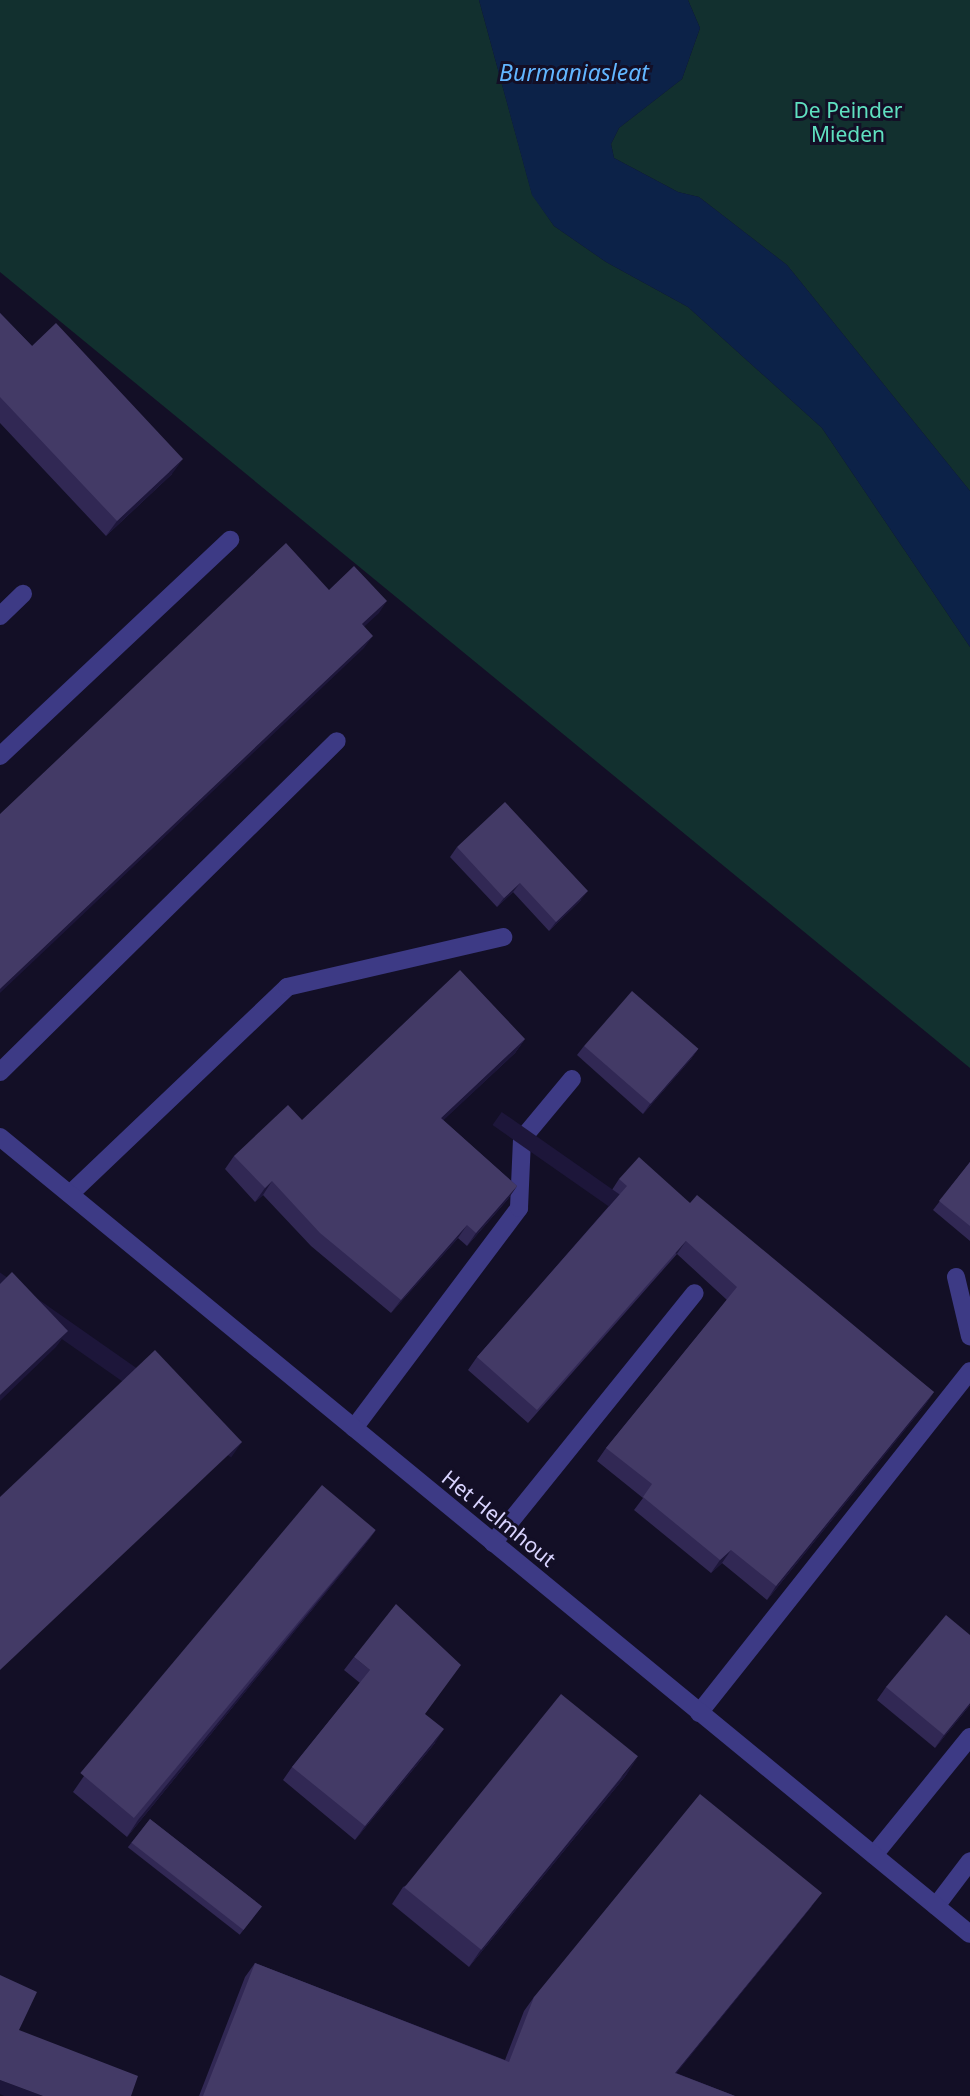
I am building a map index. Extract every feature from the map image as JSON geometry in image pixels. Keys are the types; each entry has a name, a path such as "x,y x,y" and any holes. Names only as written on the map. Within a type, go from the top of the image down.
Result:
{"street":[{"path":"0,756 230,540"},
{"path":"0,616 23,594"},
{"path":"0,1072 337,741"},
{"path":"70,1194 287,987 503,937"},
{"path":"354,1428 519,1208 522,1139 572,1079"},
{"name":"Het Helmhout","path":"0,1136 970,1934"},
{"path":"956,1277 970,1336"},
{"path":"493,1543 695,1293"},
{"path":"699,1713 970,1371"},
{"path":"874,1855 970,1737"},
{"path":"936,1906 970,1861"}],"green space":[{"path":"0,0 479,0 532,194 554,226 606,262 688,307 822,428 970,647 970,1068 0,272"},
{"name":"De Peinder Mieden","path":"688,0 970,0 970,491 787,265 699,197 678,192 614,158 611,144 619,128 682,79 700,28"}],"water":[{"name":"Burmaniasleat","path":"479,0 688,0 700,28 682,79 619,128 611,144 614,158 678,192 699,197 787,265 970,491 970,647 822,428 688,307 606,262 554,226 532,195"}],"building":[{"path":"0,313 32,346 56,323 183,459 117,521 0,397"},
{"path":"286,543 329,590 354,566 387,601 362,624 373,636 0,989 0,814"},
{"path":"505,802 588,891 556,922 520,883 504,898 457,847"},
{"path":"460,970 525,1039 441,1118 517,1186 476,1233 467,1225 401,1300 320,1233 272,1181 265,1188 234,1156 288,1105 302,1120"},
{"path":"632,991 698,1049 651,1104 584,1046"},
{"path":"639,1157 690,1203 697,1195 934,1392 776,1586 731,1550 720,1560 643,1497 652,1484 606,1448 737,1287 686,1241 537,1410 477,1357 627,1186 619,1179"},
{"path":"970,1162 970,1226 939,1201"},
{"path":"12,1272 68,1331 0,1395 0,1284"},
{"path":"155,1350 242,1442 0,1670 0,1497"},
{"path":"322,1485 376,1530 134,1818 80,1773"},
{"path":"396,1604 461,1665 425,1714 444,1729 365,1826 292,1767 370,1670 354,1657"},
{"path":"946,1615 970,1635 970,1703 944,1735 886,1687"},
{"path":"561,1694 638,1756 481,1950 404,1888"},
{"path":"700,1794 822,1893 675,2073 735,2096 203,2096 255,1963 509,2062 534,1997"},
{"path":"150,1819 262,1906 243,1930 132,1843"},
{"path":"0,1975 37,1992 19,2030 138,2076 131,2096 43,2096 0,2080"}]}
